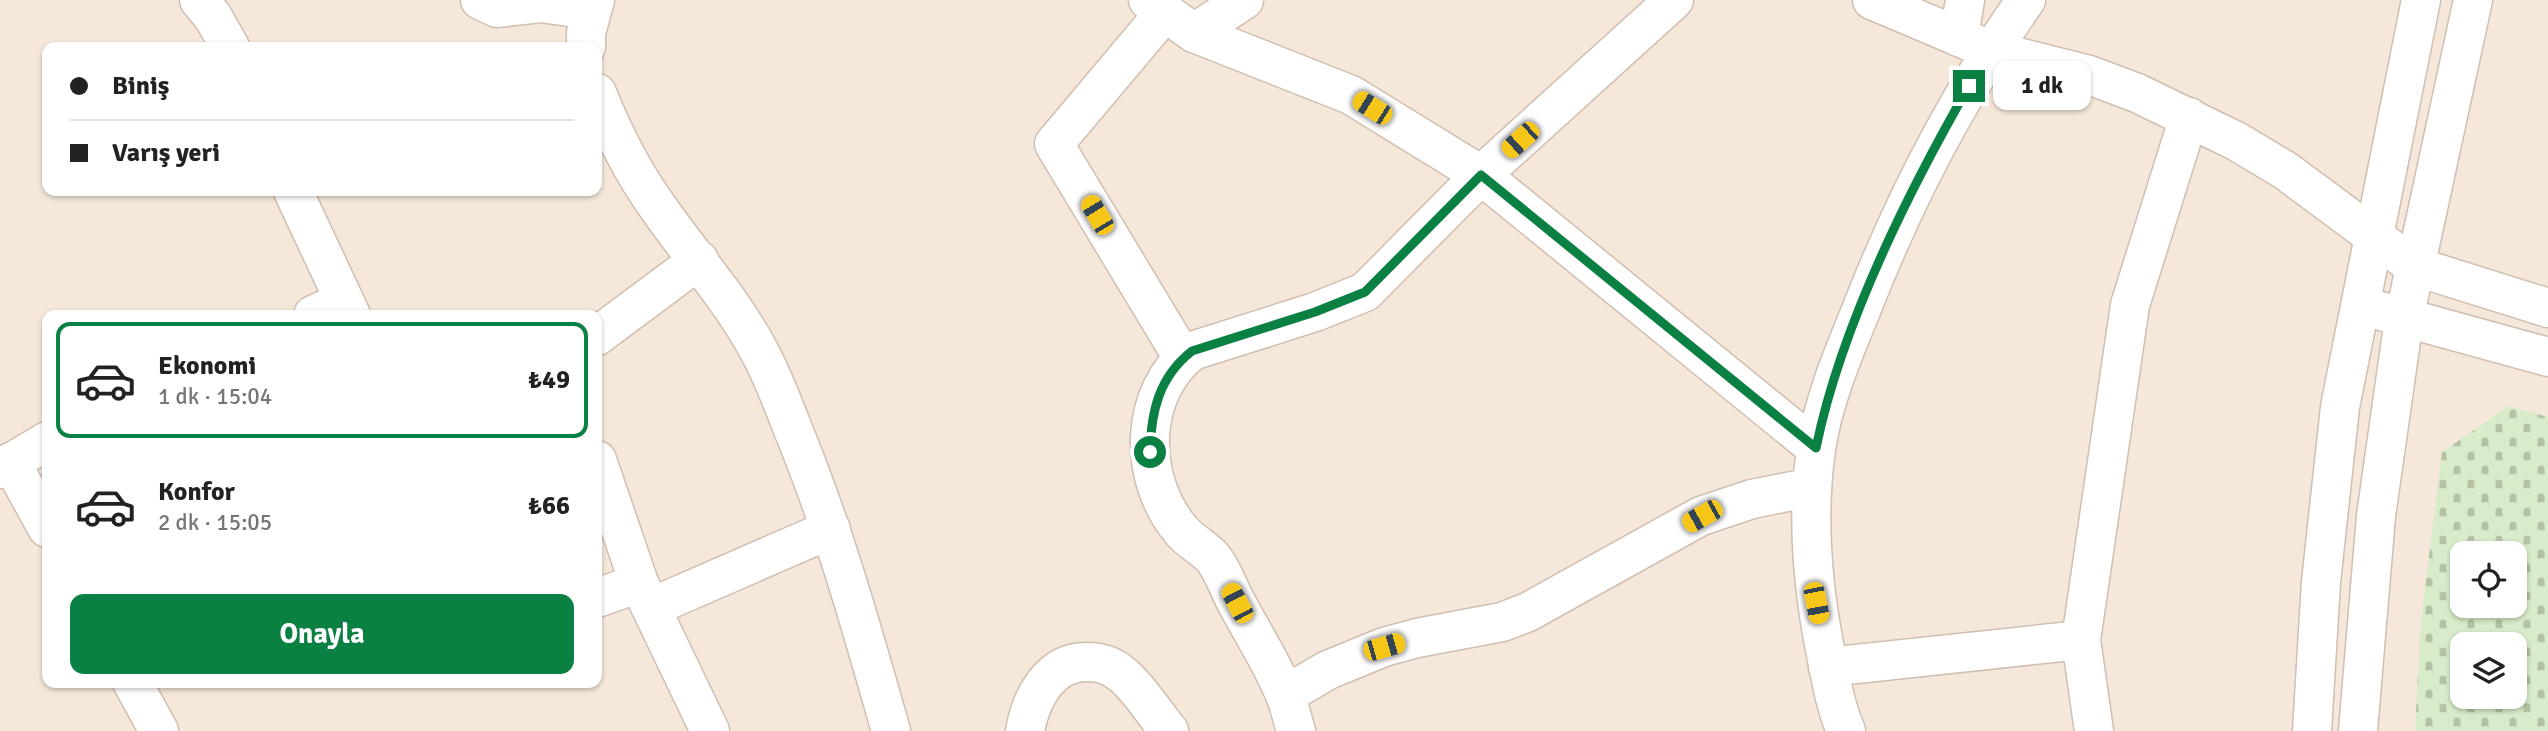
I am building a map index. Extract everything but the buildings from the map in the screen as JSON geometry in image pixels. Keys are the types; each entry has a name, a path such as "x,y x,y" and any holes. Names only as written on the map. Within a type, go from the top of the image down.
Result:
{"street":[{"path":"199,0 227,42"},
{"path":"480,0 497,8 541,3 593,5 587,42"},
{"path":"1183,358 1054,144 1169,15 1244,0"},
{"path":"1296,731 1286,695 1212,557 1196,545 1175,522 1159,494 1150,452 1154,411 1167,375 1192,351 1315,312 1365,292 1481,175 1674,0"},
{"path":"1872,0 1975,43 2089,75 2137,93 2236,141 2286,171 2414,267 2548,308"},
{"path":"1965,0 1975,43"},
{"path":"1837,725 1816,603 1812,487 1816,448 1827,402 1874,276 1903,209 1941,135 1975,43 2026,0"},
{"path":"2312,731 2321,582 2340,407 2421,0"},
{"path":"2358,731 2376,516 2404,319 2473,0"},
{"path":"1169,15 1351,95 1481,175 1816,448"},
{"path":"602,105 635,172 656,206 734,308 759,351 808,466 831,529 891,731"},
{"path":"2094,731 2081,640 2130,306 2189,117"},
{"path":"295,196 336,310"},
{"path":"602,332 699,260"},
{"path":"2360,305 2548,356"},
{"path":"42,445 6,466 42,520"},
{"path":"602,474 646,595 710,731"},
{"path":"1286,695 1328,670 1384,647 1502,622 1528,612 1702,516 1752,499 1812,487"},
{"path":"602,598 646,595 831,529"},
{"path":"1828,667 2081,640"},
{"path":"1025,731 1034,702 1049,677 1070,664 1083,661 1112,667 1124,676 1169,731"},
{"path":"135,688 159,731"}],"shaded area":[{"path":"0,0 2548,0 2548,731 0,731"}],"green space":[{"path":"2509,406 2548,417 2548,731 2415,731 2421,620 2442,452"}],"route":[{"path":"1150,452 1159,391 1167,375 1179,361 1192,351 1315,312 1365,292 1481,175 1816,448 1823,414 1874,276 1903,209 1969,86"}]}
